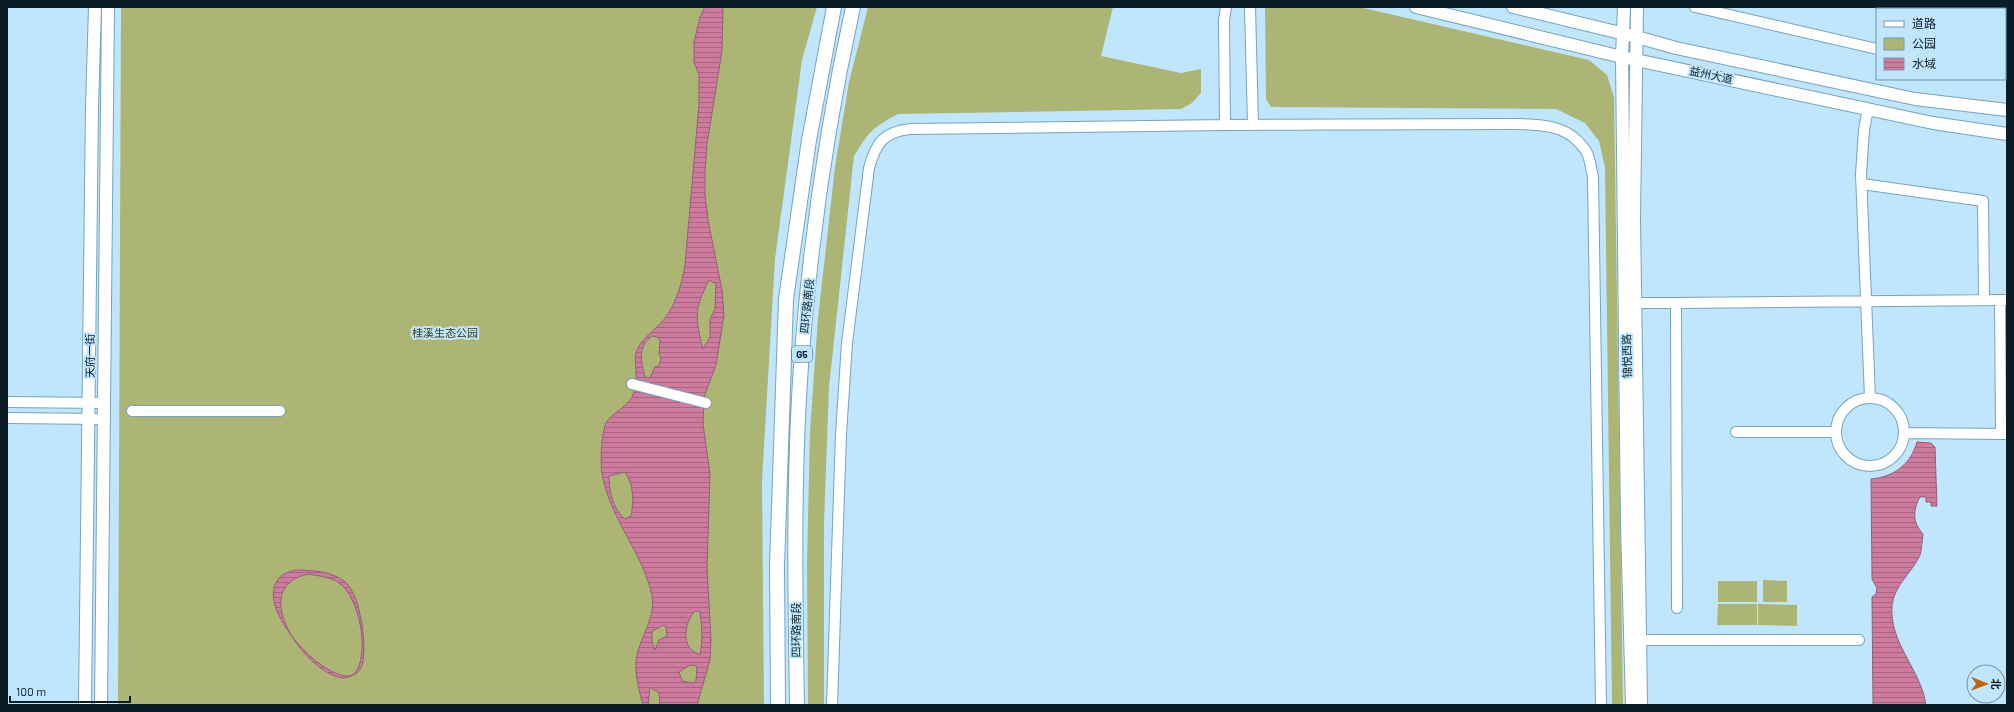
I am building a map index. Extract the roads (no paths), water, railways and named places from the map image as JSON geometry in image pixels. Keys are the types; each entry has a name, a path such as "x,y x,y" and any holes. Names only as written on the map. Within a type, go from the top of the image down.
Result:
{"highway":[{"name":"四环路南段","path":"778,705 777,566 786,300 809,140 834,7"},
{"name":"四环路南段","path":"797,705 797,454 802,353 820,193 845,42 853,7"}],"main road":[{"name":"天府一街","path":"85,705 94,7"},
{"name":"天府一街","path":"101,705 108,7"},
{"name":"益州大道","path":"1416,7 1622,57 1933,123 2007,134"},
{"name":"益州大道","path":"1513,7 1623,33 1676,48 1915,99 2007,110"},
{"name":"锦悦西路","path":"1624,7 1622,57 1627,525 1632,705"},
{"name":"锦悦西路","path":"1637,7 1634,206 1641,705"}],"street":[{"path":"1226,7 1224,20 1226,125"},
{"path":"1250,7 1253,125"},
{"path":"1695,7 1876,49"},
{"path":"1868,109 1864,130 1862,184 1865,300 1870,398"},
{"path":"832,705 841,434 847,343 869,168 879,143 886,136 897,130 910,129 1226,125 1539,124 1560,129 1576,139 1587,154 1593,177 1601,705"},
{"path":"1862,184 1983,201 1984,299"},
{"path":"1635,303 2004,300 2004,434 1904,433"},
{"path":"1676,303 1677,608"},
{"path":"632,384 706,403"},
{"path":"1870,398 1880,399 1890,404 1900,417 1904,433 1902,444 1897,454 1888,461 1878,465 1867,466 1857,463 1842,451 1836,432 1838,422 1846,408 1859,400 1870,398"},
{"path":"7,402 104,403"},
{"path":"132,411 280,411"},
{"path":"7,418 104,419"},
{"path":"1736,432 1836,432"},
{"path":"1640,640 1859,640"}],"water":[{"path":"705,7 723,7 722,51 707,144 705,172 705,195 708,220 722,290 724,315 716,365 704,397 703,424 710,474 707,568 711,639 710,660 697,705 660,705 659,693 650,687 648,705 643,705 637,677 636,660 640,644 652,613 652,596 648,580 612,505 606,489 601,468 601,454 604,430 608,420 627,403 635,390 635,359 637,350 644,339 665,319 673,305 685,265 699,104 699,75 694,62 694,42 700,17","holes":["709,280 716,284 715,309 710,319 710,337 703,349 698,329 697,314 698,306","652,336 657,337 660,340 659,354 661,358 659,366 655,367 650,378 645,377 642,365 641,355 644,345","625,472 632,488 633,505 631,516 625,519 617,511 612,500 609,476","695,611 700,612 702,633 700,654 691,649 687,641 686,632","664,625 667,636 659,640 655,650 652,642 652,631","690,665 697,666 696,681 693,683 682,681 679,672"]},
{"path":"1917,442 1931,443 1935,447 1937,506 1931,506 1931,502 1926,502 1926,497 1920,497 1915,511 1915,520 1923,534 1921,553 1897,591 1892,605 1892,619 1900,644 1923,692 1926,705 1873,705 1872,597 1876,594 1877,588 1872,579 1871,479 1887,475 1900,468 1911,457"},
{"path":"295,570 327,573 344,581 350,587 355,596 361,619 364,643 363,662 355,674 350,675 357,670 360,660 362,636 360,623 352,599 338,582 309,574 288,584 281,601 285,621 293,638 279,615 273,596 277,581 285,574"}],"park label":[{"name":"桂溪生态公园","path":"445,333"}]}
